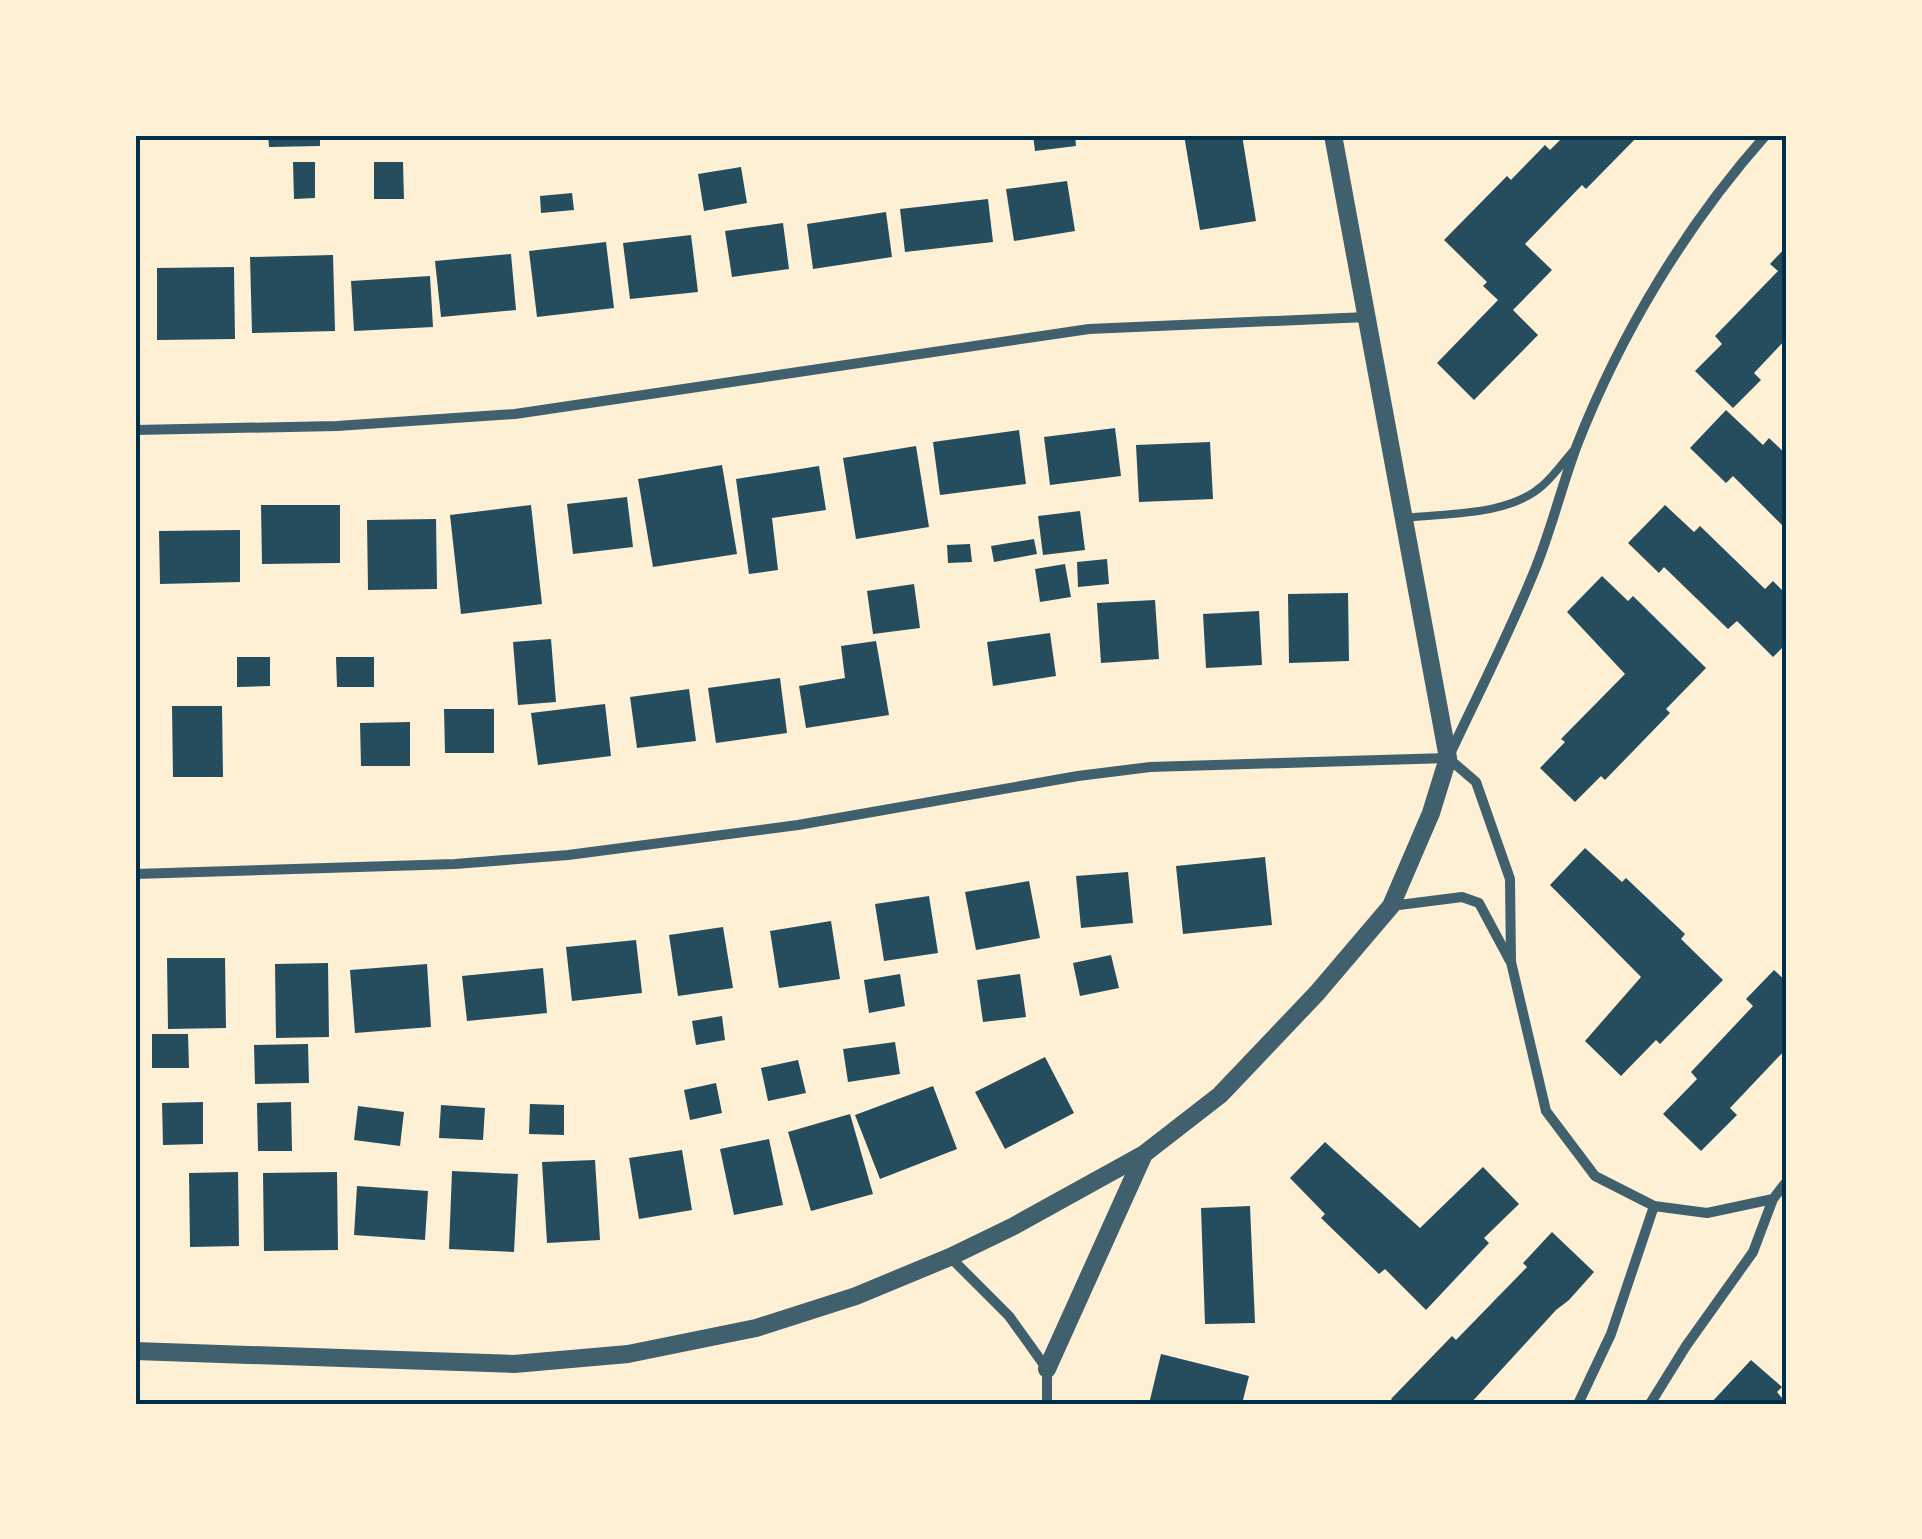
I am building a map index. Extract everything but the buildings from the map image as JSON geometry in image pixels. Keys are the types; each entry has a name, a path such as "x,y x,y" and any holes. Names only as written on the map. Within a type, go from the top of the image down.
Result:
{"street":[{"path":"1332,135 1448,758 1476,782 1510,879 1510,962 1546,1111 1594,1176 1654,1206 1707,1212 1773,1199"},
{"path":"135,1350 514,1364 628,1354 756,1328 856,1296 1014,1226 1144,1154 1220,1095 1317,994 1391,906 1431,813 1448,758 1536,567 1576,446 1599,394 1656,284 1732,173 1766,135"},
{"path":"135,430 338,426 514,414 1089,330 1367,317"},
{"path":"135,874 455,864 669,844 1150,767 1448,758"},
{"path":"1391,906 1462,897 1479,903 1510,962"},
{"path":"1048,1404 1047,1369 1144,1154"},
{"path":"1650,1404 1753,1252 1773,1199 1787,1181"},
{"path":"1578,1404 1611,1334 1654,1206"},
{"path":"950,1257 1009,1316 1047,1369"}],"lane":[{"path":"1404,518 1517,501 1542,487 1576,446"}]}
